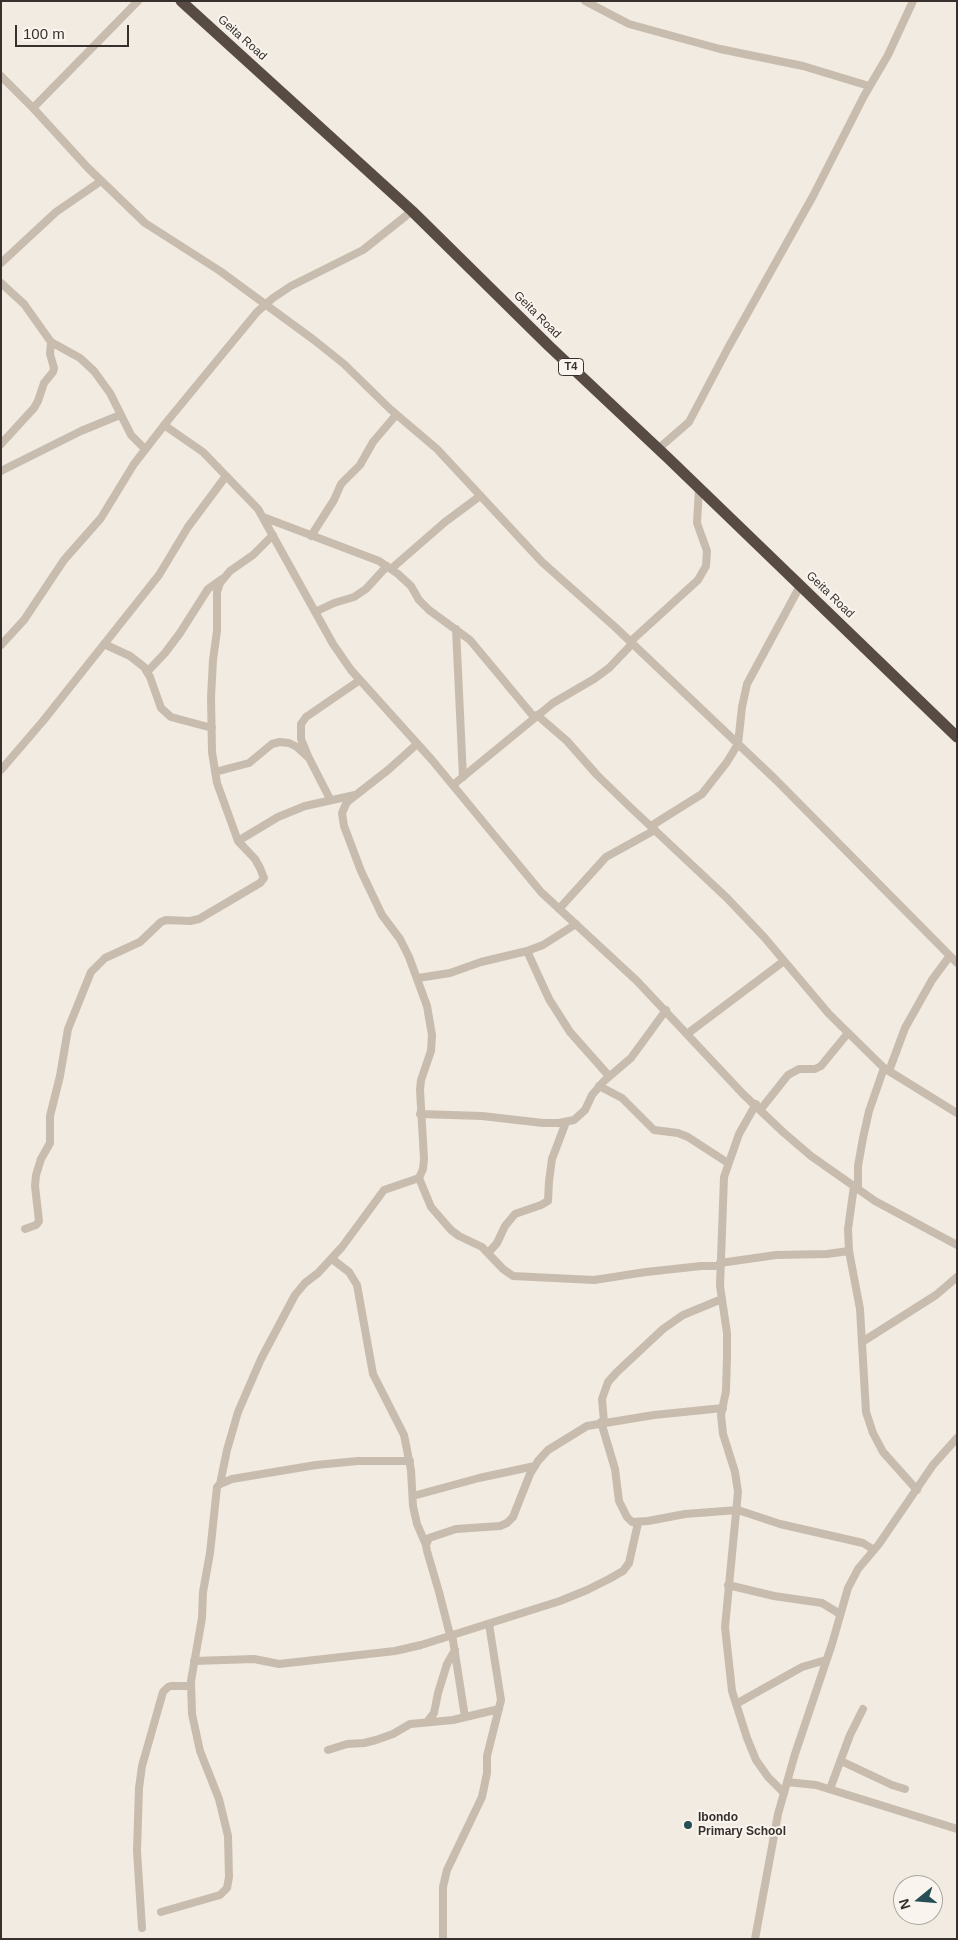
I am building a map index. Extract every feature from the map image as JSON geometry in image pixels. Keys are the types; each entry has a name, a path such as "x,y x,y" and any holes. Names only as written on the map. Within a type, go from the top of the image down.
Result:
{"highway":[{"name":"Geita Road","path":"181,1 412,211 549,346 957,737"}],"street":[{"path":"33,108 138,1"},
{"path":"585,1 629,24 720,49 803,66 869,86"},
{"path":"658,449 689,422 728,348 814,196 869,86 888,55 914,1"},
{"path":"1,76 101,181 145,223 220,271 344,364 396,415 436,449 542,562 738,744 833,836 949,957 957,963"},
{"path":"1,263 56,212 101,181"},
{"path":"1,645 24,620 64,560 101,518 114,495 164,425 257,312 291,286 363,250 412,211"},
{"path":"1,283 24,304 51,342 87,363 110,393 131,435 146,449"},
{"path":"1,444 34,408 44,383 53,372 54,368 50,354 51,342"},
{"path":"1,471 81,431 120,415"},
{"path":"311,536 334,500 338,488 360,464 373,442 396,415"},
{"path":"164,425 203,452 243,492 263,516 333,644 360,680 417,744 535,886 637,981 744,1094 811,1156 882,1205 957,1245"},
{"path":"1,770 43,721 165,566 188,527 226,476"},
{"path":"452,786 536,716 569,692 594,679 609,668 631,643 698,580 706,566 707,551 697,523 699,488"},
{"path":"315,612 334,603 354,597 445,522 480,496"},
{"path":"263,516 311,536 357,552 389,567 411,586 419,600 429,610 470,640 536,716 567,742 597,775 726,898 764,937 828,1014 886,1070 957,1113"},
{"path":"25,1229 36,1225 39,1221 35,1186 36,1175 40,1159 50,1143 50,1116 60,1076 68,1029 91,972 105,958 140,942 161,922 166,920 199,920 260,883 264,878 260,868 238,841 224,805 215,772 212,752 212,669 217,631 217,592 220,583 230,571 253,555 273,535"},
{"path":"147,672 180,633 208,589 226,576"},
{"path":"559,910 606,857 653,828 702,794 727,762 738,744 742,707 747,684 800,586"},
{"path":"456,629 459,666 460,751 463,777"},
{"path":"104,644 130,656 144,667 161,708 171,717 212,728"},
{"path":"330,799 301,739 301,724 316,710 360,680"},
{"path":"215,772 249,763 272,744 280,742 289,743 297,747 309,758"},
{"path":"417,744 347,802 343,806 342,813 344,826 361,872 382,915 400,939 418,978 427,1006 432,1035 431,1051 422,1080 420,1114 424,1159 419,1178 431,1207 451,1230 489,1252 503,1270 514,1276 578,1280 611,1279 646,1272 720,1264 776,1255 827,1254 849,1251"},
{"path":"238,841 278,817 305,806 357,794"},
{"path":"418,978 429,978 456,972 481,962 527,951 542,945 576,924"},
{"path":"527,951 549,999 570,1032 609,1076"},
{"path":"917,1490 883,1452 873,1433 866,1412 860,1309 849,1251 848,1229 869,1111 905,1028 932,980 949,957"},
{"path":"688,1034 784,961"},
{"path":"420,1114 482,1116 543,1123 566,1122 581,1116 599,1086 631,1058 666,1010"},
{"path":"784,1793 768,1777 756,1760 736,1704 732,1691 725,1627 728,1585 738,1510 738,1492 735,1472 723,1434 722,1415 726,1391 727,1333 720,1264 724,1177 739,1134 758,1107 788,1075 799,1069 815,1069 821,1066 848,1033"},
{"path":"599,1086 622,1098 654,1130 678,1133 688,1137 728,1164"},
{"path":"489,1252 497,1243 505,1226 515,1214 542,1205 548,1201 552,1159 566,1122"},
{"path":"161,1912 220,1895 227,1888 230,1877 228,1836 219,1799 200,1751 192,1714 191,1686 202,1618 203,1592 210,1553 216,1495 238,1412 261,1359 304,1283 318,1273 332,1259 384,1190 419,1178"},
{"path":"332,1259 349,1272 357,1285 374,1374 404,1435 410,1461 413,1506 417,1524 426,1545 455,1650 465,1717"},
{"path":"862,1342 936,1295 957,1277"},
{"path":"722,1298 683,1315 663,1329 608,1382 602,1399 602,1422 616,1469 618,1501 627,1517 632,1522 638,1522 685,1514 738,1510 780,1524 864,1543 874,1550"},
{"path":"426,1545 430,1538 444,1532 478,1526 500,1526 507,1523 512,1517 535,1466 548,1450 587,1426 602,1422 692,1410 723,1408"},
{"path":"755,1939 778,1814 848,1588 858,1569 874,1550 933,1465 957,1438"},
{"path":"220,1484 232,1479 316,1465 358,1461 410,1461"},
{"path":"413,1496 479,1478 535,1466"},
{"path":"194,1661 254,1659 279,1664 324,1660 395,1651 489,1624 587,1590 623,1571 629,1563 638,1522"},
{"path":"728,1585 774,1596 822,1603 840,1614"},
{"path":"443,1939 443,1887 447,1870 482,1797 487,1773 487,1756 501,1700 489,1624"},
{"path":"427,1722 436,1709 438,1693 447,1664 455,1650"},
{"path":"736,1704 802,1667 826,1660"},
{"path":"142,1928 137,1851 139,1788 142,1766 164,1692 171,1686 191,1686"},
{"path":"328,1750 348,1744 376,1740 393,1734 410,1724 465,1717 499,1709"},
{"path":"830,1789 862,1709"},
{"path":"841,1761 892,1785 905,1788"},
{"path":"787,1782 816,1785 957,1829"}],"place":[{"name":"Ibondo Primary School","path":"688,1825"}]}
